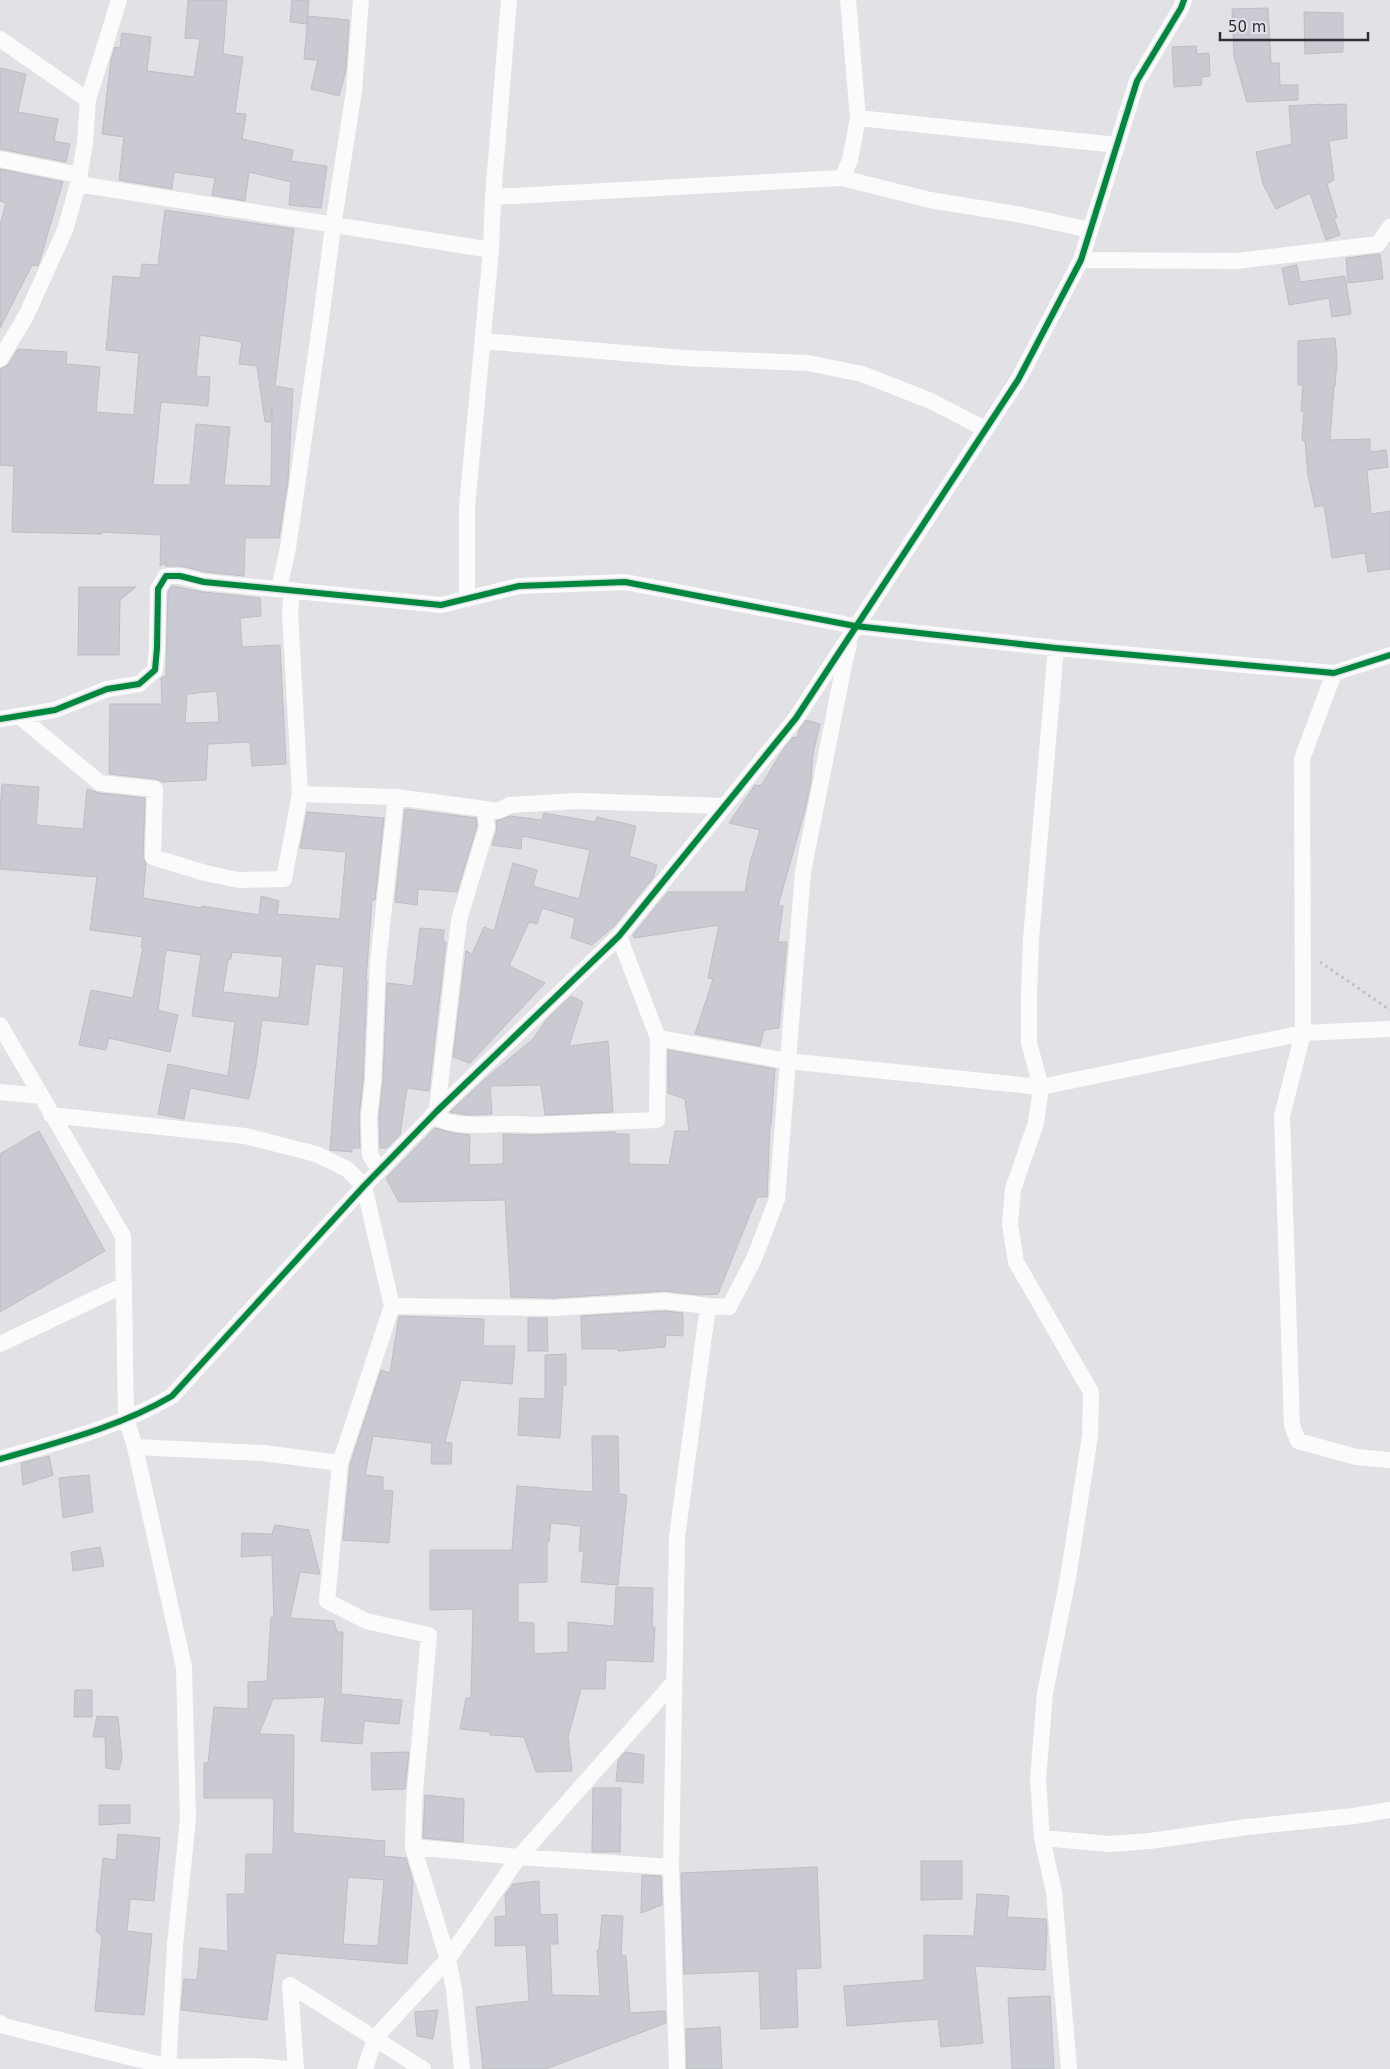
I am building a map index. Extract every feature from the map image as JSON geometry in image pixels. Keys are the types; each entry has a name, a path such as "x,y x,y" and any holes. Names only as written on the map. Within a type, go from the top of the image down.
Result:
{"street":[{"path":"0,359 26,316 65,230 79,180 86,143 88,100 119,0"},
{"path":"19,716 100,783 155,789 152,857 205,873 239,880 284,879 300,794 290,612 285,590 288,548 354,90 360,0"},
{"path":"467,598 467,507 491,250 493,197 509,0"},
{"path":"842,178 850,160 858,118 848,0"},
{"path":"0,1459 70,1438 126,1418 172,1396 379,1170 435,1113 619,936 796,718 1018,380 1081,260 1137,80 1177,16 1184,0"},
{"path":"0,39 88,100"},
{"path":"858,118 1117,145"},
{"path":"0,159 79,180 333,226 491,250"},
{"path":"493,197 842,178 930,200 1022,215 1090,230"},
{"path":"1081,260 1237,260 1378,244 1390,227"},
{"path":"483,341 683,358 808,363 862,374 930,400 985,429"},
{"path":"0,719 55,710 108,689 139,684 155,670 158,648 158,589 166,576 180,576 204,582 441,605 520,586 625,582 855,626 1056,648 1334,673 1390,654"},
{"path":"392,1306 553,1308 665,1301 729,1307 754,1258 777,1199 803,872 844,660 855,626"},
{"path":"1056,648 1031,938 1029,996 1029,1043 1041,1087 1036,1123 1013,1189 1010,1224 1016,1262 1090,1392 1090,1436 1068,1578 1045,1693 1038,1779 1042,1838 1054,1892 1070,2069"},
{"path":"1334,673 1302,759 1304,1033 1282,1116 1292,1425 1298,1441 1356,1457 1390,1460"},
{"path":"300,794 396,797 498,811 510,805 577,802 724,806"},
{"path":"379,1170 370,1155 369,1117 373,1081 378,964 396,797"},
{"path":"485,809 487,827 459,920 435,1113 441,1121 454,1125 516,1122 533,1125 657,1120 658,1038 619,936"},
{"path":"0,1025 123,1236 126,1418 135,1447 184,1667 188,1819 175,1945 168,2068"},
{"path":"658,1038 787,1062 1041,1087 1304,1033 1390,1029"},
{"path":"0,1092 41,1096"},
{"path":"51,1115 245,1136 316,1154 347,1169 364,1186 392,1306 340,1463 327,1601 366,1621 429,1635 414,1803 413,1846 448,1959 454,1989 462,2069"},
{"path":"0,1344 124,1285"},
{"path":"677,2069 671,1867 677,1537 708,1306"},
{"path":"135,1447 263,1453 340,1463"},
{"path":"365,2069 376,2038 448,1959 519,1858 674,1682"},
{"path":"1042,1838 1110,1844 1150,1841 1390,1810"},
{"path":"413,1846 519,1858 671,1867"},
{"path":"296,2069 290,1985 423,2069"},
{"path":"0,2023 4,2026 168,2068 255,2066 290,2069"}],"path":[{"path":"1303,950 1390,1010"}],"building":[{"path":"188,0 227,0 223,54 243,57 235,113 246,114 242,139 293,150 291,161 327,166 321,208 289,205 291,182 249,172 245,201 212,195 215,178 174,172 172,189 119,180 124,137 102,134 111,60 115,47 120,48 122,33 151,37 147,71 194,77 200,39 185,38"},
{"path":"292,0 309,0 307,24 290,22"},
{"path":"1268,8 1271,63 1279,63 1280,85 1298,85 1298,100 1247,102 1234,56 1232,9"},
{"path":"1304,12 1343,13 1343,52 1305,54"},
{"path":"308,16 349,20 346,70 339,96 311,89 318,60 304,59"},
{"path":"1196,46 1197,54 1209,53 1210,76 1201,77 1202,85 1174,87 1172,47"},
{"path":"0,68 26,74 18,112 58,119 54,141 70,144 66,162 0,149"},
{"path":"1346,104 1347,138 1329,141 1334,180 1327,184 1337,217 1334,218 1340,235 1326,240 1310,193 1276,209 1263,184 1256,152 1292,144 1289,106"},
{"path":"0,169 63,182 38,266 32,265 0,328 0,224 6,203 0,201"},
{"path":"165,210 294,229 275,386 293,389 288,480 279,538 245,538 244,576 206,572 180,566 165,566 165,562 160,566 161,535 102,532 102,534 12,532 14,466 0,465 0,369 8,365 18,349 67,352 66,364 100,367 96,412 134,415 139,353 106,350 113,276 140,278 142,264 158,265","holes":["200,335 242,342 239,364 257,366 265,422 270,422 272,407 271,486 224,485 230,427 196,424 190,485 153,485 161,402 208,406 210,377 196,376"]},
{"path":"1380,254 1383,279 1348,283 1346,258"},
{"path":"1297,265 1300,282 1345,276 1351,314 1332,317 1329,298 1289,305 1282,268"},
{"path":"1335,338 1337,360 1330,440 1370,439 1370,452 1386,450 1388,467 1367,470 1371,514 1390,511 1390,569 1368,572 1365,553 1332,558 1324,505 1315,507 1308,475 1305,441 1302,440 1304,411 1301,411 1303,385 1298,385 1298,341"},
{"path":"172,586 203,592 260,598 261,616 240,618 242,647 280,645 286,764 252,766 250,742 208,744 206,780 162,782 156,779 109,774 110,704 162,704 161,678 166,676 168,592","holes":["217,691 219,722 185,723 187,694"]},
{"path":"79,587 136,587 120,600 119,655 78,655"},
{"path":"806,720 820,724 813,754 811,781 805,810 778,906 783,906 778,942 787,942 779,1028 764,1030 760,1046 695,1034 713,979 708,978 719,925 634,938 633,935 668,892 745,892 750,863 760,830 729,823 755,785 761,786 782,751 793,737 797,738 799,730"},
{"path":"2,784 39,787 36,825 83,829 87,789 99,793 145,798 143,857 146,864 143,898 259,915 261,896 279,901 277,914 340,919 346,852 300,848 307,812 384,818 375,900 372,900 366,980 363,1080 359,1117 360,1148 352,1148 352,1152 330,1150 344,967 315,964 308,1025 262,1020 249,1099 190,1088 184,1119 158,1114 168,1064 228,1076 235,1022 192,1016 201,955 166,950 158,1010 178,1015 170,1052 109,1038 106,1050 79,1045 91,990 133,998 143,947 141,947 143,937 90,930 97,877 0,869","holes":["232,952 283,957 279,998 223,992 228,959 231,959"]},
{"path":"405,809 476,818 477,826 457,892 418,889 417,905 395,902"},
{"path":"544,813 595,822 597,817 636,826 629,856 657,865 653,878 614,926 592,945 571,938 575,918 542,908 537,924 529,922 509,966 545,983 470,1063 453,1057 466,951 472,954 484,927 494,931 513,863 537,870 533,886 579,899 590,850 522,836 521,849 492,845 497,830 496,821 510,816 542,820"},
{"path":"420,928 444,930 443,940 446,942 429,1091 407,1088 400,1135 387,1148 380,1148 379,1117 383,1081 387,983 413,986"},
{"path":"571,996 583,1002 569,1046 608,1041 613,1112 545,1115 541,1085 490,1086 492,1114 468,1115 450,1112 485,1079 533,1039 547,1019"},
{"path":"668,1050 775,1069 767,1197 757,1197 718,1294 701,1295 665,1291 553,1298 511,1297 505,1200 399,1202 386,1178 435,1128 470,1135 469,1165 503,1164 503,1134 533,1135 615,1132 615,1134 629,1134 629,1164 669,1165 675,1131 689,1131 685,1099 668,1093"},
{"path":"39,1131 105,1251 0,1312 0,1154"},
{"path":"665,1311 683,1313 683,1336 666,1335 665,1347 618,1351 618,1349 582,1349 581,1316"},
{"path":"399,1316 484,1319 483,1346 515,1346 512,1384 461,1380 445,1442 452,1443 451,1464 431,1464 432,1443 373,1436 365,1475 383,1477 383,1490 393,1491 389,1543 343,1540 350,1465 381,1370 390,1373"},
{"path":"528,1318 547,1318 548,1351 528,1351"},
{"path":"566,1354 566,1385 563,1385 560,1438 518,1435 520,1398 545,1399 545,1355"},
{"path":"592,1436 618,1436 619,1494 627,1495 618,1585 581,1582 584,1551 579,1551 581,1526 551,1523 549,1542 547,1542 547,1582 518,1583 518,1622 534,1623 534,1654 568,1652 568,1622 614,1626 616,1587 653,1588 652,1627 655,1627 653,1662 606,1660 605,1689 581,1689 568,1737 572,1771 536,1772 524,1737 490,1735 490,1732 460,1729 466,1698 471,1698 473,1609 430,1610 430,1550 512,1550 517,1486 593,1492"},
{"path":"49,1456 53,1475 23,1485 21,1463"},
{"path":"89,1475 93,1512 63,1518 59,1478"},
{"path":"275,1525 309,1530 320,1574 300,1572 290,1618 334,1621 337,1632 343,1632 341,1694 402,1700 399,1724 364,1721 362,1744 321,1741 325,1697 273,1699 259,1734 294,1735 293,1833 385,1841 384,1856 406,1858 413,1882 407,1964 276,1953 267,2020 181,2010 184,1979 197,1980 200,1948 228,1951 227,1894 245,1894 246,1854 273,1854 274,1798 204,1798 204,1763 208,1763 214,1707 248,1709 248,1682 267,1681 271,1617 274,1618 272,1555 241,1557 242,1533 272,1534","holes":["348,1877 384,1880 378,1946 343,1944"]},
{"path":"100,1547 104,1566 73,1571 71,1552"},
{"path":"75,1690 92,1690 92,1717 74,1717"},
{"path":"97,1716 118,1717 122,1758 119,1770 106,1768 105,1737 93,1737"},
{"path":"409,1752 405,1789 372,1790 371,1753"},
{"path":"625,1752 644,1755 643,1783 616,1781 618,1761"},
{"path":"593,1788 621,1788 620,1852 592,1852"},
{"path":"425,1795 464,1799 463,1842 423,1838"},
{"path":"99,1805 130,1805 130,1823 99,1825"},
{"path":"118,1834 160,1838 154,1901 130,1899 127,1931 152,1934 144,2015 95,2011 102,1936 96,1931 103,1858 116,1860"},
{"path":"921,1861 962,1861 962,1899 921,1900"},
{"path":"817,1867 821,1968 796,1969 798,2027 761,2029 759,1971 684,1974 681,1873"},
{"path":"642,1875 661,1876 662,1905 641,1913"},
{"path":"539,1881 540,1915 557,1914 558,1944 550,1944 552,1995 600,1996 597,1950 599,1950 602,1915 623,1916 621,1955 626,1956 630,2013 665,2011 666,2023 546,2069 483,2069 476,2007 529,2001 526,1945 495,1946 495,1917 506,1916 505,1895 513,1884"},
{"path":"977,1894 1009,1896 1007,1917 1046,1919 1047,1929 1045,1970 975,1966 983,2043 941,2047 938,2019 847,2026 844,1986 924,1980 924,1935 974,1936"},
{"path":"1050,1996 1054,2069 1012,2069 1008,1998"},
{"path":"438,2010 433,2039 417,2036 415,2012"},
{"path":"720,2027 722,2069 687,2069 686,2029"}],"cycle path":[{"path":"0,1459 110,1425 131,1417 172,1396 364,1186 437,1111 619,936 796,718 1018,380 1081,260 1137,81 1184,0"},
{"path":"0,719 55,710 107,689 139,684 155,670 158,589 166,576 180,576 204,582 441,605 519,586 625,582 855,626 1056,648 1334,673 1390,655"}]}
